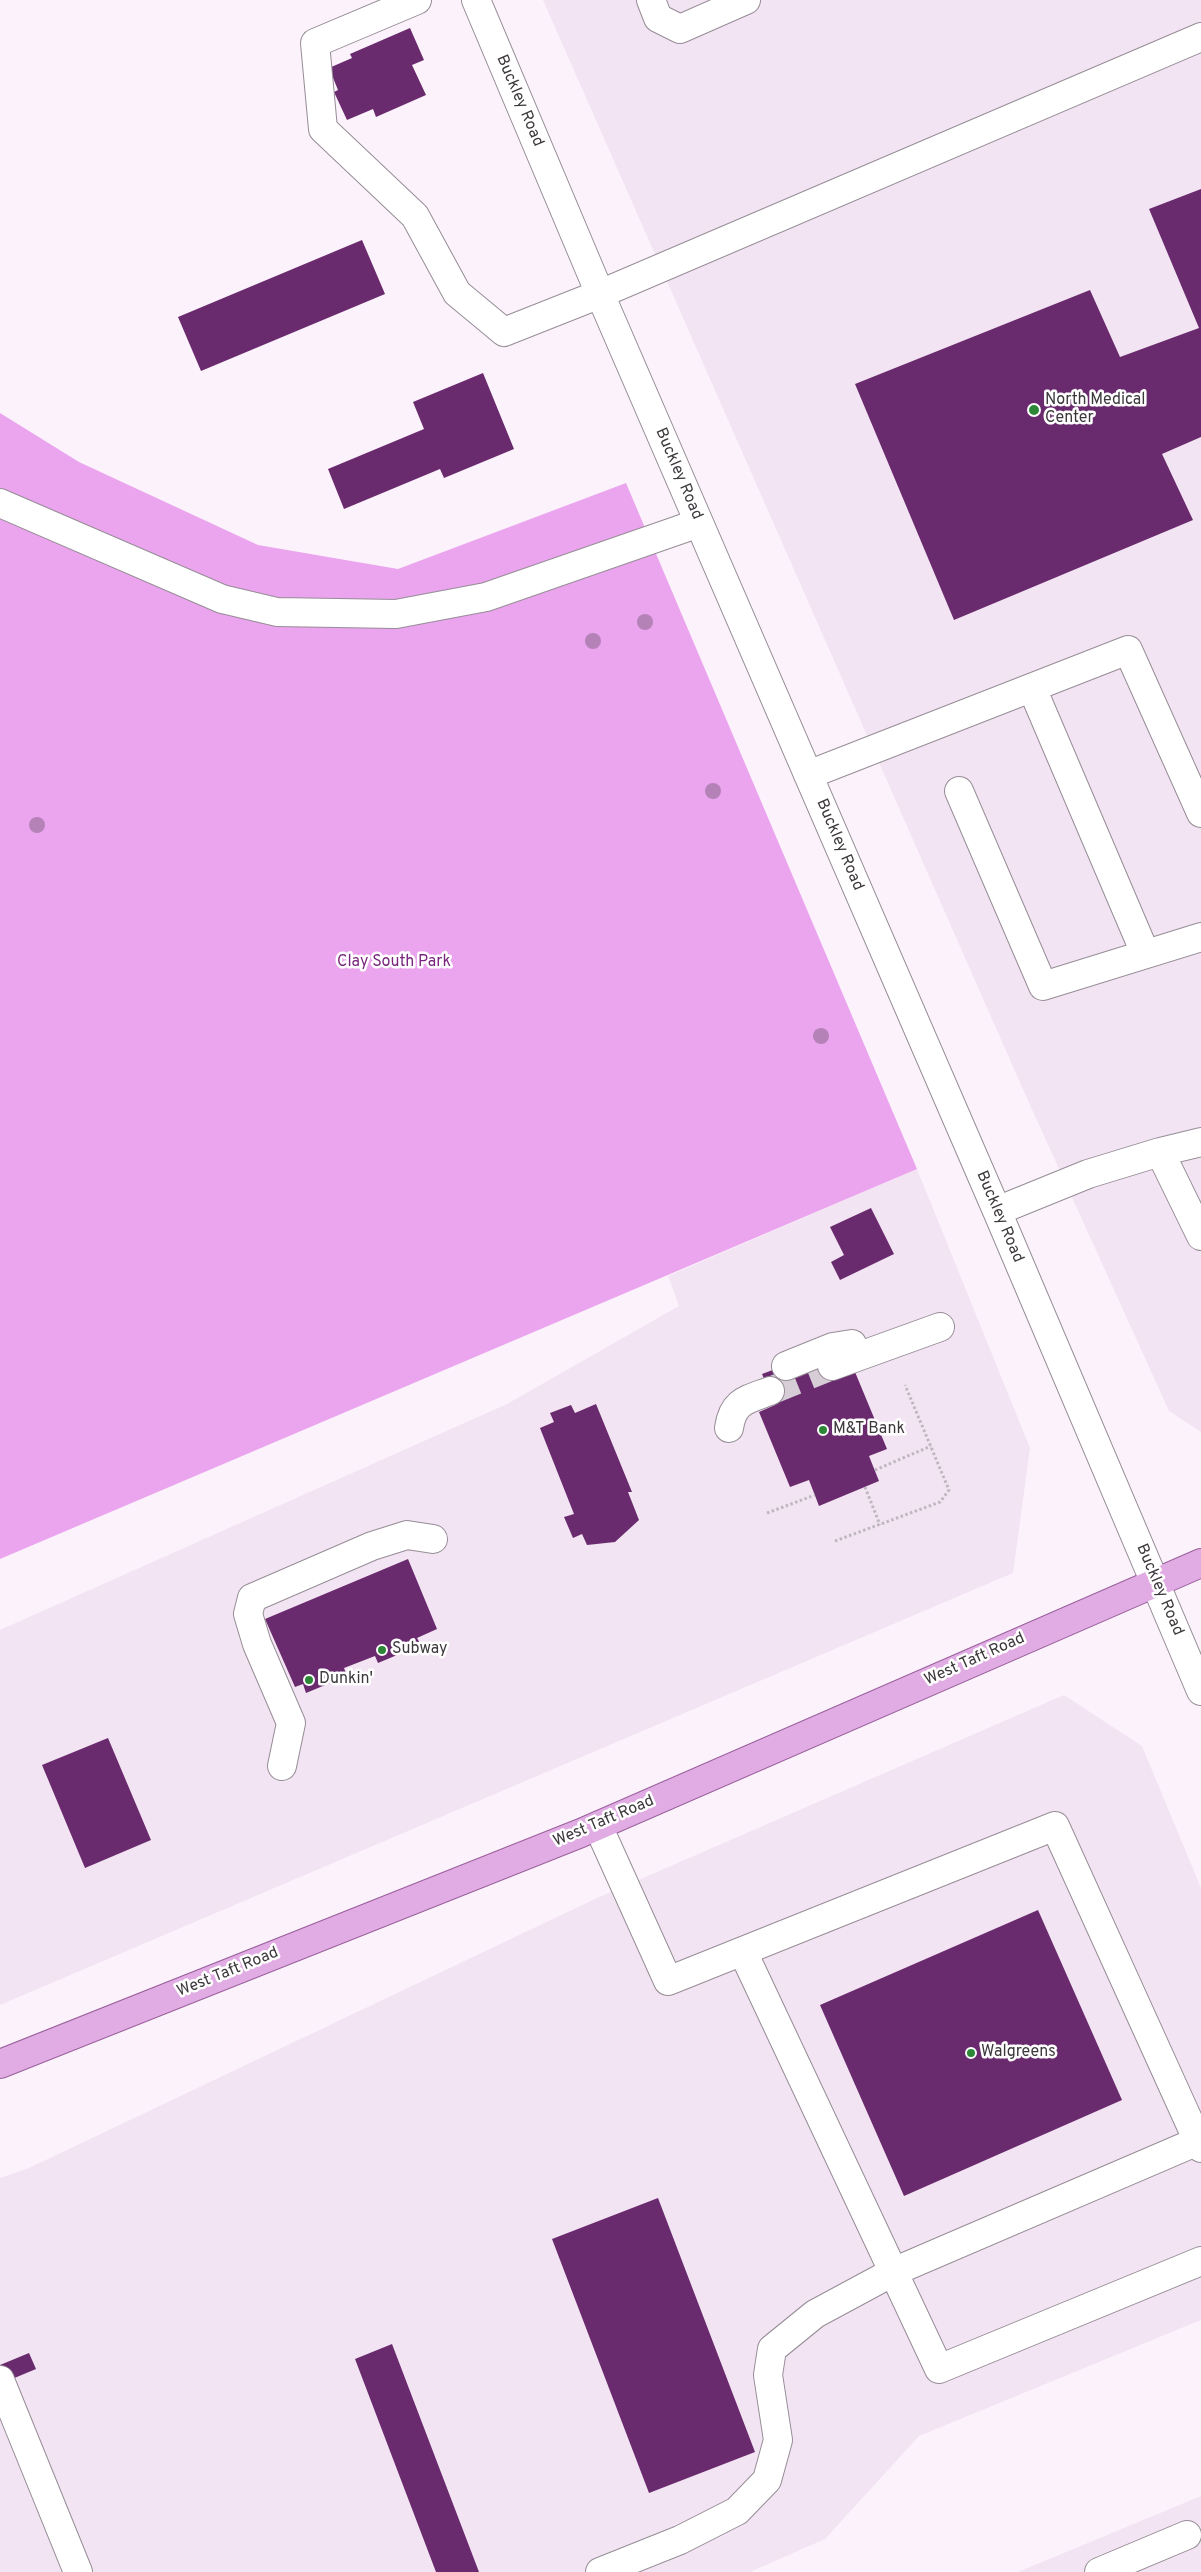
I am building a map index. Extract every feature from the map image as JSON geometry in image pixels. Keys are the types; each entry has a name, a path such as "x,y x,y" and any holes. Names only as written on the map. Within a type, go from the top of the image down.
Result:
{"main road":[{"name":"West Taft Road","path":"0,2064 598,1826 1201,1563"}],"street":[{"path":"417,0 315,43 323,129 415,216 456,293 504,332 600,294 1201,37"},
{"name":"Buckley Road","path":"476,0 600,294 997,1211 1201,1691"},
{"path":"651,0 658,18 680,29 746,0"},
{"path":"0,503 222,599 277,612 396,614 486,597 699,523"},
{"path":"808,775 1128,650 1201,812"},
{"path":"1032,688 1145,953"},
{"path":"959,791 1043,986 1201,937"},
{"path":"997,1211 1088,1174 1160,1152 1201,1142"},
{"path":"1160,1152 1201,1236"},
{"path":"832,1366 940,1327"},
{"path":"729,1428 731,1414 737,1405 766,1383 833,1347 852,1344 863,1346 872,1352"},
{"path":"282,1766 290,1723 257,1644 248,1614 252,1598 372,1546 407,1535 433,1539"},
{"path":"598,1826 668,1981 1055,1826 1199,2144 893,2272 815,2314 772,2349 768,2375 778,2440 767,2480 737,2511 680,2540 600,2572"},
{"path":"743,1952 938,2370 1201,2261"},
{"path":"0,2380 78,2572"},
{"path":"1099,2572 1186,2535"}],"path":[{"path":"835,1541 940,1502 950,1490 905,1385"},
{"path":"875,1470 931,1446"},
{"path":"865,1487 880,1524"},
{"path":"767,1513 815,1495"}],"shaded area":[{"path":"543,0 1201,0 1201,1432 1169,1411 1025,1094"},
{"path":"917,1169 1030,1448 1013,1573 0,2005 0,1630 507,1404 679,1306 668,1276"},
{"path":"1064,1695 1142,1746 1201,1888 1201,2320 919,2436 825,2539 750,2572 0,2572 0,2178 29,2168 597,1898"},
{"path":"1201,2496 1201,2572 1018,2572"}],"green space":[{"name":"Clay South Park","path":"0,413 79,462 258,545 398,569 626,483 917,1169 0,1559"}],"building":[{"path":"410,28 424,60 412,65 426,95 376,117 373,109 347,120 334,92 338,90 329,68 352,58 350,54"},
{"name":"North Medical Center","path":"1201,189 1201,437 1162,454 1193,520 954,620 855,384 1090,290 1120,357 1199,328 1149,209"},
{"path":"362,240 385,294 201,371 178,317"},
{"path":"483,373 514,449 444,478 440,469 344,509 328,469 424,429 413,402"},
{"path":"871,1208 894,1254 840,1280 831,1262 844,1255 830,1227"},
{"name":"M&T Bank","path":"829,1358 838,1379 855,1372 887,1449 869,1456 879,1481 819,1506 809,1480 790,1487 759,1412 775,1405 762,1374 786,1365"},
{"path":"596,1404 632,1492 628,1492 639,1520 615,1542 587,1545 582,1534 573,1538 564,1517 574,1514 540,1428 554,1422 550,1413 571,1405 575,1413"},
{"path":"408,1559 437,1629 417,1638 421,1645 378,1663 375,1656 344,1668 347,1676 306,1693 303,1684 295,1687 265,1619"},
{"path":"108,1738 151,1840 85,1868 42,1765"},
{"name":"Walgreens","path":"1038,1910 1122,2100 904,2196 820,2005"},
{"path":"658,2198 755,2452 649,2493 552,2239"},
{"path":"392,2344 479,2572 436,2572 355,2359"},
{"path":"29,2353 36,2369 0,2384 0,2365"}],"tunnel":[{"path":"770,1391 832,1366"}],"place":[{"name":"North Medical Center","path":"1034,410"},
{"name":"M&T Bank","path":"823,1430"},
{"name":"Subway","path":"382,1650"},
{"name":"Dunkin'","path":"309,1680"},
{"name":"Walgreens","path":"971,2053"}]}
